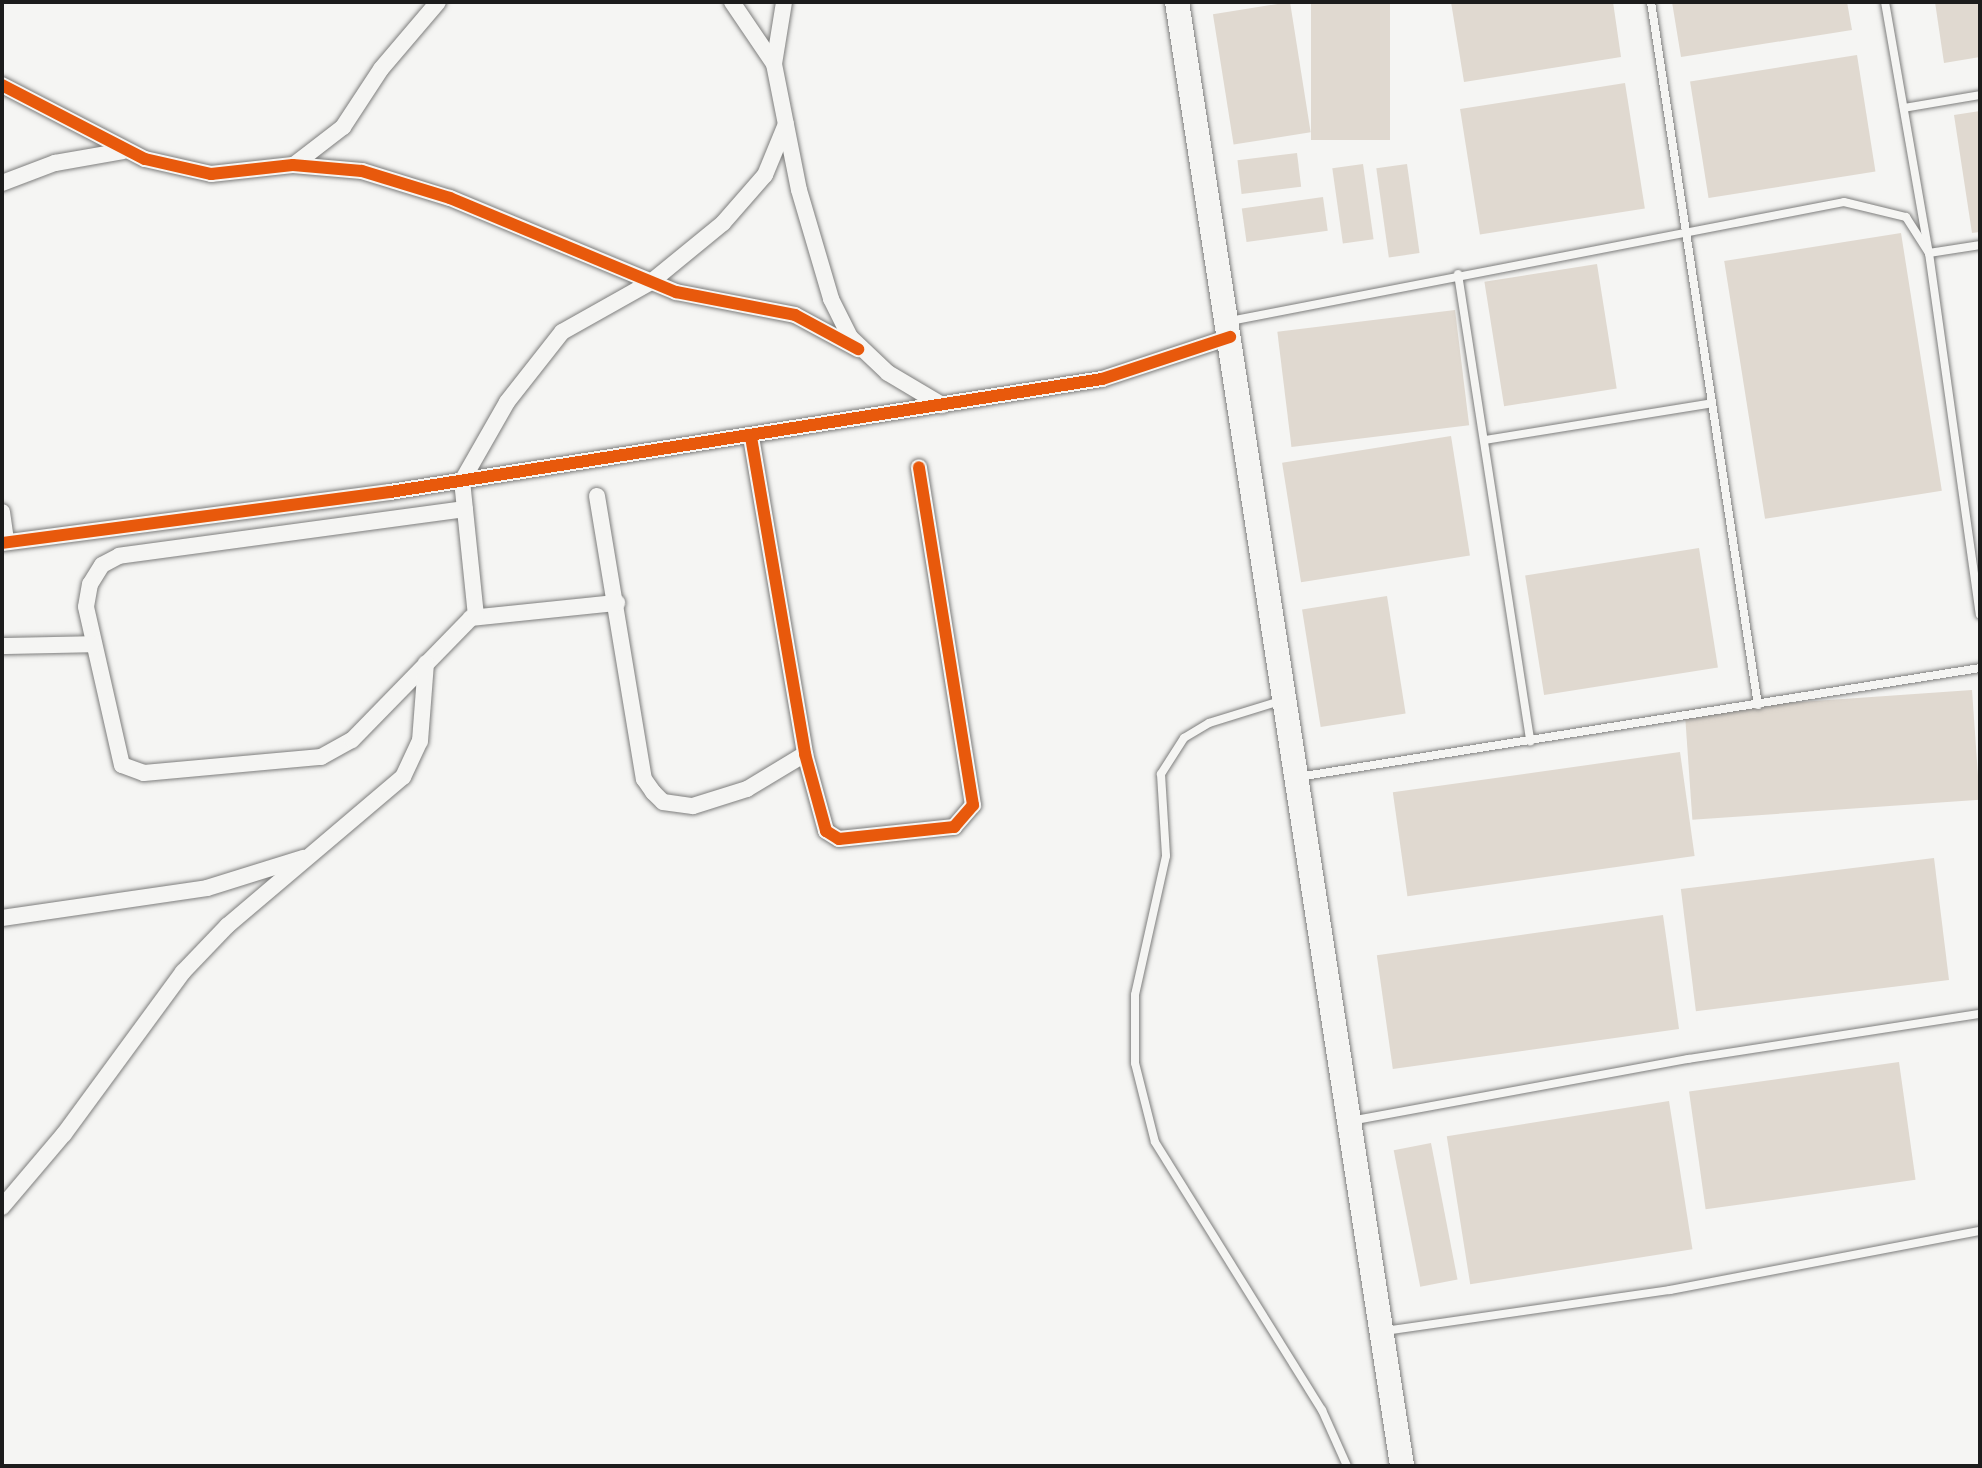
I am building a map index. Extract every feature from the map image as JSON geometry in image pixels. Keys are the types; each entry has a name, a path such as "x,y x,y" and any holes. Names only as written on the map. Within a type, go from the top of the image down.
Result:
{"main road":[{"path":"1177,2 1402,1466"}],"street":[{"path":"293,165 343,127 381,69 438,2"},
{"path":"732,2 774,64"},
{"path":"784,2 774,64 786,124 831,299 858,349"},
{"path":"2,85 123,151 211,174 293,165 362,171 450,198 651,282 711,302 795,315 858,349 942,405"},
{"path":"476,616 462,481 515,389 562,332 651,282 748,197 786,124"},
{"path":"2,183 55,163 123,151"},
{"path":"2,512 4,543 462,481 1102,379 1229,329"},
{"path":"751,437 805,754 826,831 839,839 954,827 969,815 973,805 919,467"},
{"path":"597,496 644,779 663,802 693,806 726,798 805,754"},
{"path":"465,509 119,556 102,565 90,584 94,644 116,755 144,773 333,753 476,616 617,603"},
{"path":"2,646 94,644"},
{"path":"2,1207 183,972 403,777 420,741 426,663"},
{"path":"2,918 207,888 315,853"}],"lane":[{"path":"1651,2 1686,231 1708,404 1758,705"},
{"path":"1885,2 1929,253 1980,614"},
{"path":"1904,108 1980,95"},
{"path":"1229,329 1458,274 1844,202 1906,217 1929,253"},
{"path":"1929,253 1980,245"},
{"path":"1458,274 1530,741"},
{"path":"1485,440 1708,404"},
{"path":"1295,778 1980,668"},
{"path":"1284,700 1209,723 1184,738 1161,774 1166,856 1135,995 1135,1063 1155,1142 1322,1410 1347,1466"},
{"path":"1347,1122 1980,1014"},
{"path":"1380,1331 1670,1290 1980,1231"}],"building":[{"path":"1290,2 1311,132 1234,145 1213,14"},
{"path":"1311,2 1390,2 1390,140 1311,140"},
{"path":"1451,2 1613,2 1621,57 1464,82"},
{"path":"1672,2 1847,2 1852,30 1681,57"},
{"path":"1935,2 1980,2 1980,57 1944,63"},
{"path":"1857,55 1875,172 1709,198 1690,81"},
{"path":"1625,83 1645,208 1480,235 1460,109"},
{"path":"1980,111 1980,232 1972,233 1954,115"},
{"path":"1297,153 1301,187 1242,194 1237,160"},
{"path":"1363,164 1374,239 1343,244 1332,168"},
{"path":"1407,164 1420,253 1389,257 1376,168"},
{"path":"1323,197 1328,231 1247,242 1242,208"},
{"path":"1901,233 1942,491 1765,519 1724,261"},
{"path":"1597,264 1617,388 1504,406 1484,282"},
{"path":"1455,310 1469,425 1291,447 1277,332"},
{"path":"1451,436 1470,556 1301,582 1282,463"},
{"path":"1699,548 1718,668 1544,695 1525,576"},
{"path":"1387,596 1406,714 1321,727 1302,609"},
{"path":"1972,690 1980,800 1692,820 1685,710"},
{"path":"1680,752 1695,856 1407,896 1393,792"},
{"path":"1934,858 1949,980 1696,1011 1681,889"},
{"path":"1663,915 1679,1029 1393,1069 1377,955"},
{"path":"1899,1062 1916,1180 1706,1209 1689,1092"},
{"path":"1669,1101 1692,1249 1470,1284 1447,1136"},
{"path":"1431,1143 1458,1279 1420,1287 1394,1150"}],"cycle path":[{"path":"2,85 145,159 211,174 293,165 362,171 450,198 676,292 795,315 858,349"},
{"path":"2,543 390,492 1102,379 1230,337"},
{"path":"751,437 805,754 826,831 839,839 954,827 973,805 919,467"}]}
